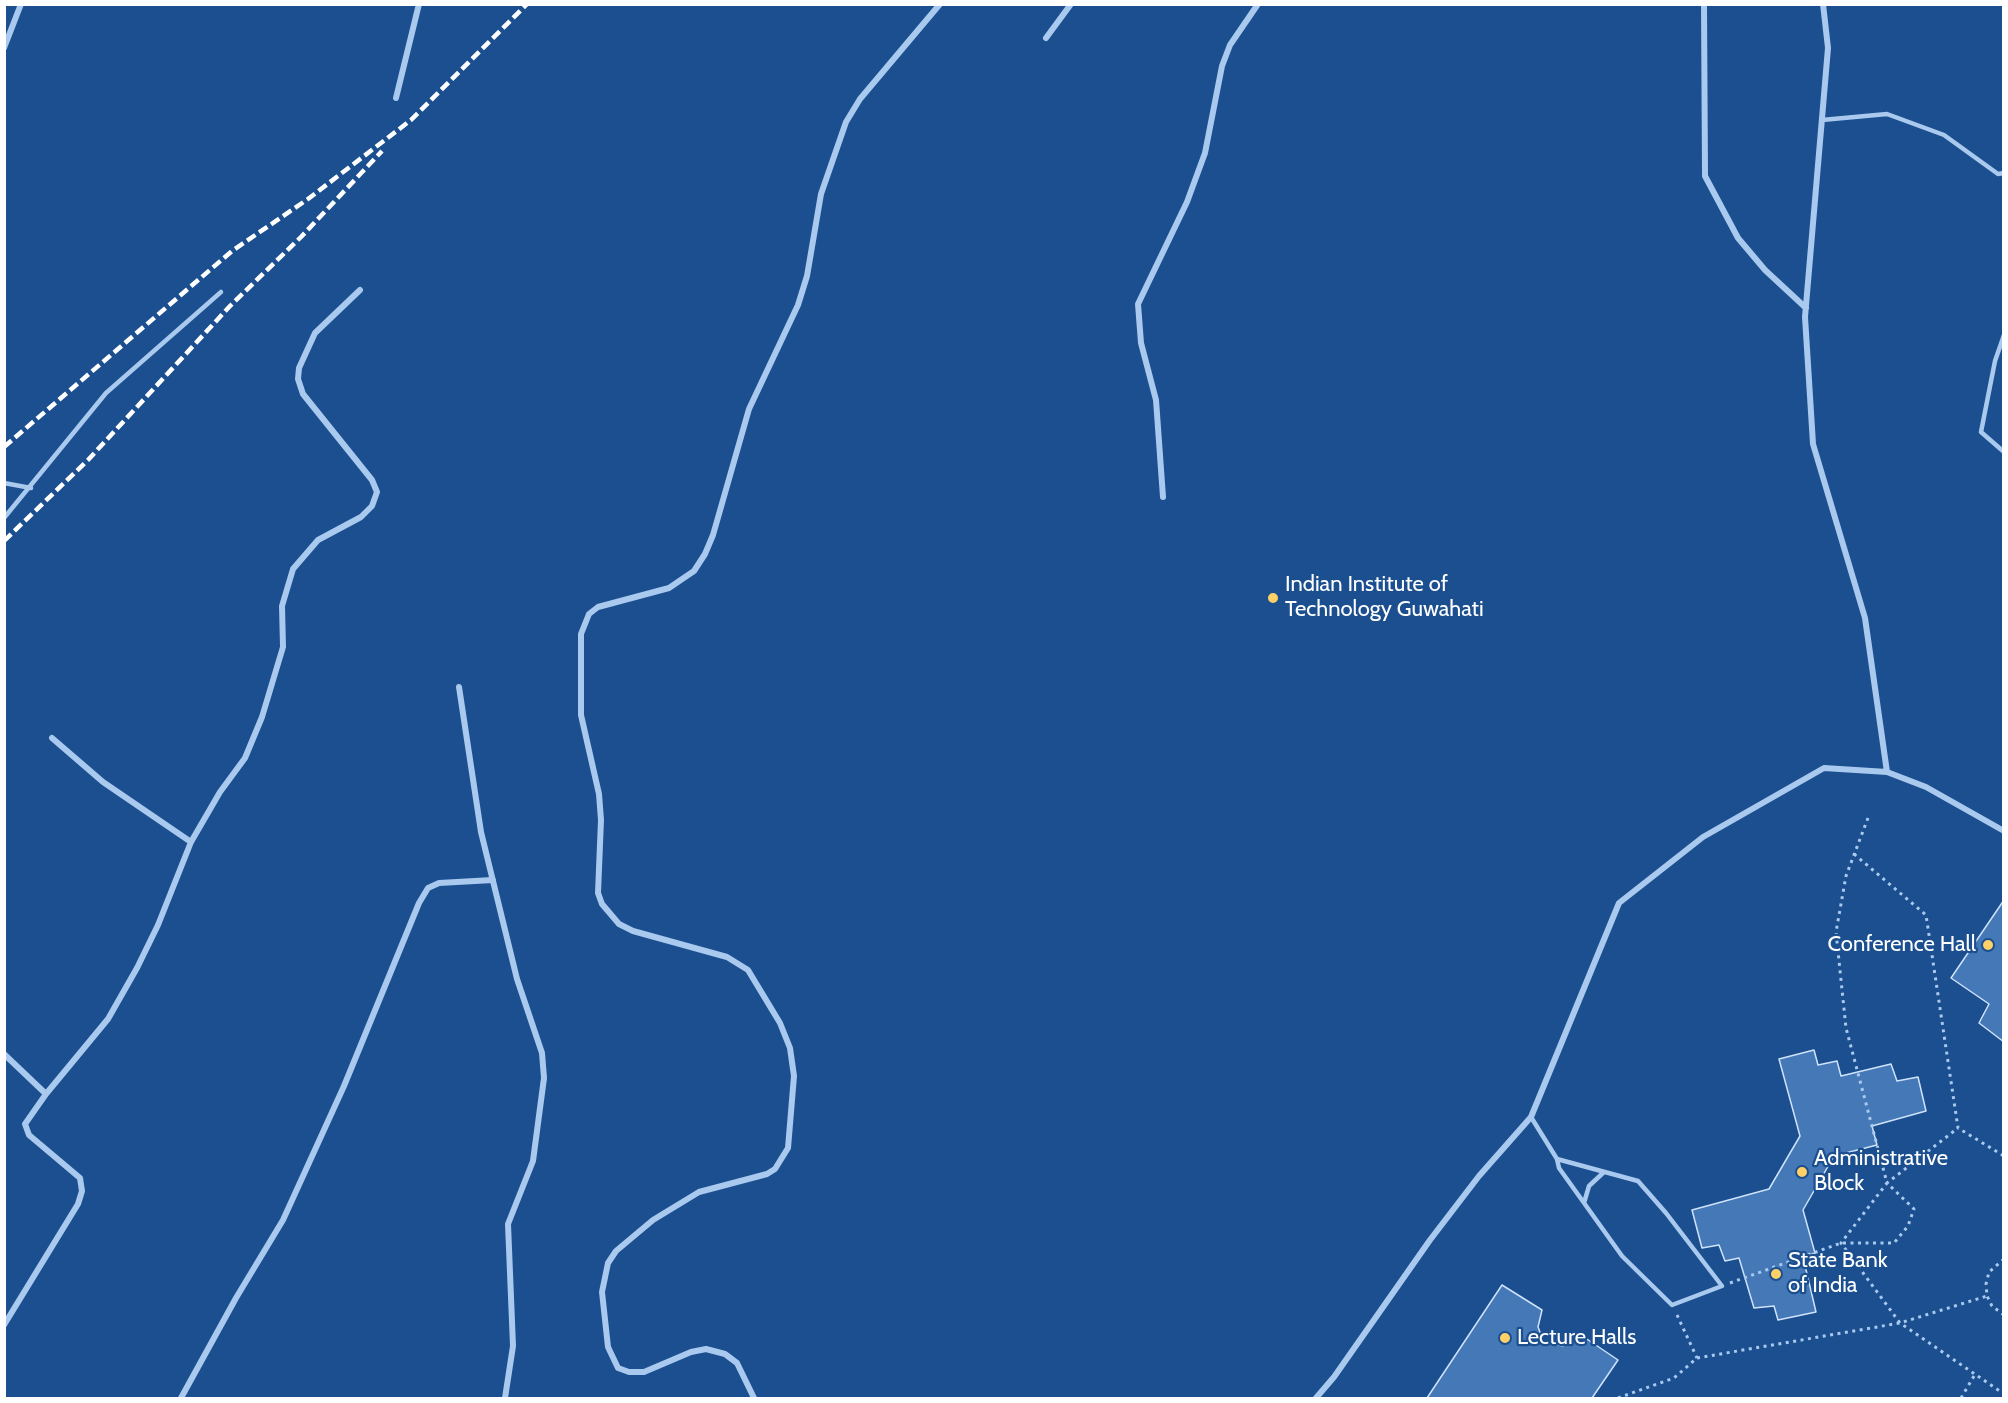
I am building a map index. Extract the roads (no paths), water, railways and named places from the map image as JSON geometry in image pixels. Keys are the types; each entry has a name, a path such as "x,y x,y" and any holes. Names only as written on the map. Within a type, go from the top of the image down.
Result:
{"street":[{"path":"4,48 21,4"},
{"path":"396,98 419,4"},
{"path":"754,1398 737,1363 725,1354 706,1349 691,1352 644,1372 628,1372 618,1368 608,1347 602,1292 608,1263 616,1251 653,1220 699,1192 767,1174 775,1169 788,1148 794,1076 790,1048 783,1031 748,970 728,957 633,931 619,924 602,904 598,893 601,820 598,794 581,715 581,634 589,614 598,607 669,588 694,571 705,554 713,535 741,432 798,305 807,276 821,194 846,122 860,99 940,4"},
{"path":"1046,38 1071,4"},
{"path":"1163,497 1156,400 1141,343 1138,304 1194,182 1204,153 1222,66 1230,45 1258,4"},
{"path":"1704,4 1705,176 1738,238 1765,270 1806,308"},
{"path":"1823,4 1828,48 1806,308 1813,444 1865,618 1887,772"},
{"path":"4,1325 78,1204 82,1191 80,1178 28,1135 26,1124 46,1094 108,1019 137,969 158,925 191,842 220,792 245,758 262,717 283,647 282,606 293,569 318,540 361,517 372,506 377,492 372,480 303,394 298,380 299,368 315,333 360,290"},
{"path":"459,687 475,798 492,880 517,980 542,1053 544,1078 533,1161 508,1224 513,1346 505,1398"},
{"path":"52,738 104,782 191,842"},
{"path":"1316,1398 1334,1377 1430,1240 1479,1176 1531,1117 1618,903 1703,837 1824,768 1887,772 1926,787 2004,831"},
{"path":"181,1398 236,1298 283,1220 345,1086 419,903 428,888 439,883 492,880"},
{"path":"4,1054 46,1094"}],"lane":[{"path":"1822,120 1887,114 1944,135 1998,174 2004,173"},
{"path":"4,518 31,488 106,393 221,292"},
{"path":"2004,335 1995,361 1981,432 2004,452"},
{"path":"4,483 31,488"},
{"path":"1531,1117 1557,1159 1559,1168 1622,1256 1672,1305 1722,1286 1666,1213 1638,1181 1557,1159"},
{"path":"1584,1203 1589,1186 1604,1172"}],"railway":[{"path":"4,447 232,251 308,199 411,120 527,4"},
{"path":"4,541 88,460 230,306 301,237 382,151"}],"place":[{"name":"Indian Institute of Technology Guwahati","path":"1273,598"},
{"name":"Conference Hall","path":"1988,945"},
{"name":"Administrative Block","path":"1802,1172"},
{"name":"State Bank of India","path":"1776,1274"},
{"name":"Lecture Halls","path":"1505,1338"}]}
